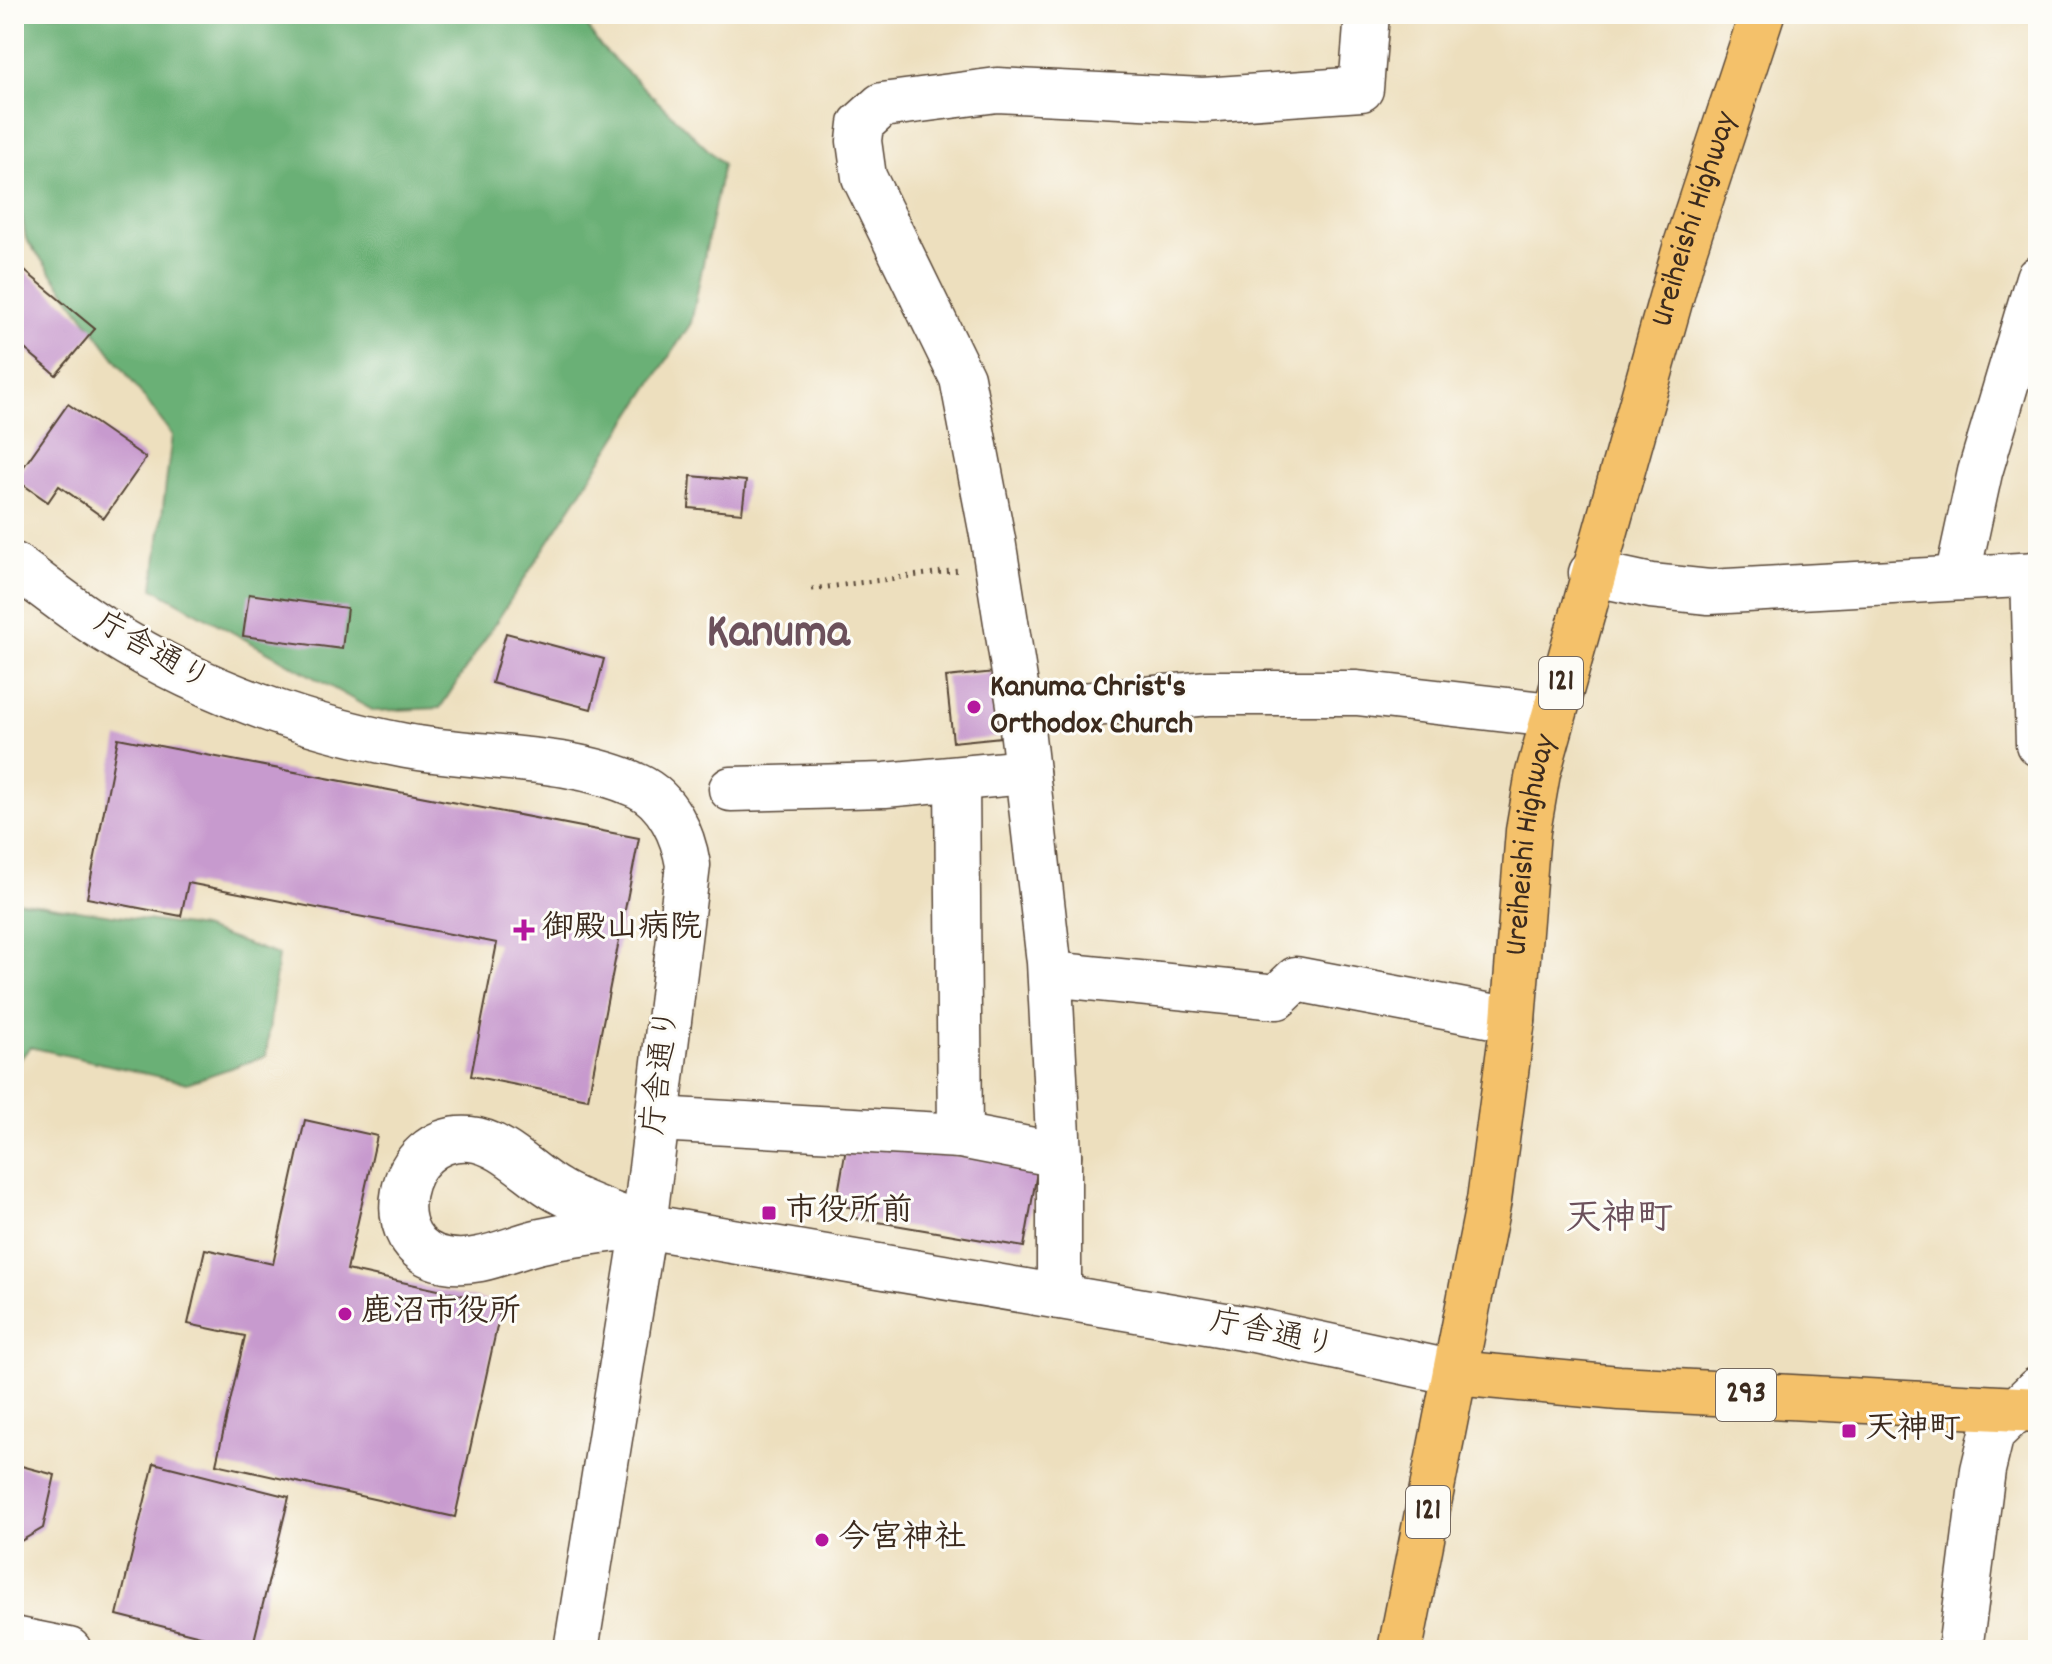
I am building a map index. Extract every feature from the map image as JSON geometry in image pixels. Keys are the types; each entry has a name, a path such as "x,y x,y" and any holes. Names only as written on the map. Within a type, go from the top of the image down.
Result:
{"highway":[{"name":"Ureiheishi Highway","path":"1400,1650 1489,1200 1513,1020 1528,831 1552,715 1685,248 1762,14"},
{"name":"293","path":"1455,1373 1619,1388 2031,1403"}],"street":[{"path":"1059,1297 1059,1155 1050,974 1020,711 995,553 962,378 864,177 859,141 861,124 882,105 997,90 1203,100 1361,89 1367,14"},
{"path":"1957,578 1980,472 2038,278"},
{"name":"庁舎通り","path":"14,565 107,632 222,693 313,725 407,746 603,772 643,788 664,806 684,843 688,865 644,1226 1254,1330 1455,1373"},
{"path":"1591,573 1651,586 1709,592 2035,574 2038,744"},
{"path":"1020,711 1208,693 1357,693 1552,715"},
{"path":"731,789 885,785 1027,772"},
{"path":"957,779 960,1136"},
{"path":"1050,974 1277,997 1296,979 1513,1020"},
{"path":"657,1119 960,1136 1059,1155"},
{"path":"459,1139 471,1139 502,1151 563,1194 644,1226 563,1236 482,1259 447,1260 422,1249 408,1231 404,1219 403,1190 413,1166 430,1150 459,1139"},
{"path":"576,1650 644,1226"},
{"path":"1960,1650 1983,1470 1992,1433 2031,1403"},
{"path":"14,1639 69,1650"}],"path":[{"path":"812,589 995,553"}],"green space":[{"path":"14,14 579,14 600,46 723,164 691,323 440,708 374,711 153,588 172,435 26,239 14,171"},
{"path":"16,901 201,928 278,955 266,1056 187,1083 30,1047 14,1067"}],"building":[{"path":"14,262 95,329 56,375 14,340"},
{"path":"68,404 146,458 104,518 59,486 48,502 15,479"},
{"path":"691,476 746,481 742,513 689,508"},
{"path":"249,594 347,608 342,649 243,636"},
{"path":"506,633 604,659 591,709 492,683"},
{"name":"Kanuma Christ's Orthodox Church","path":"995,672 1001,737 953,742 946,677"},
{"name":"御殿山病院","path":"118,738 639,838 588,1099 471,1076 497,943 188,883 181,916 87,898"},
{"name":"鹿沼市役所","path":"305,1120 377,1136 347,1270 502,1304 455,1517 216,1464 245,1336 188,1324 205,1249 273,1264"},
{"path":"847,1142 1038,1166 1024,1247 854,1218 855,1208 836,1205"},
{"path":"154,1463 289,1497 252,1649 117,1615"},
{"path":"14,1464 55,1475 43,1528 14,1545"}],"place":[{"name":"Kanuma Christ's Orthodox Church","path":"974,707"},
{"name":"御殿山病院","path":"524,930"},
{"name":"市役所前","path":"769,1213"},
{"name":"鹿沼市役所","path":"345,1314"},
{"name":"天神町","path":"1849,1431"},
{"name":"今宮神社","path":"822,1540"}],"district":[{"name":"Kanuma","path":"778,635"},
{"name":"天神町","path":"1619,1221"}]}
